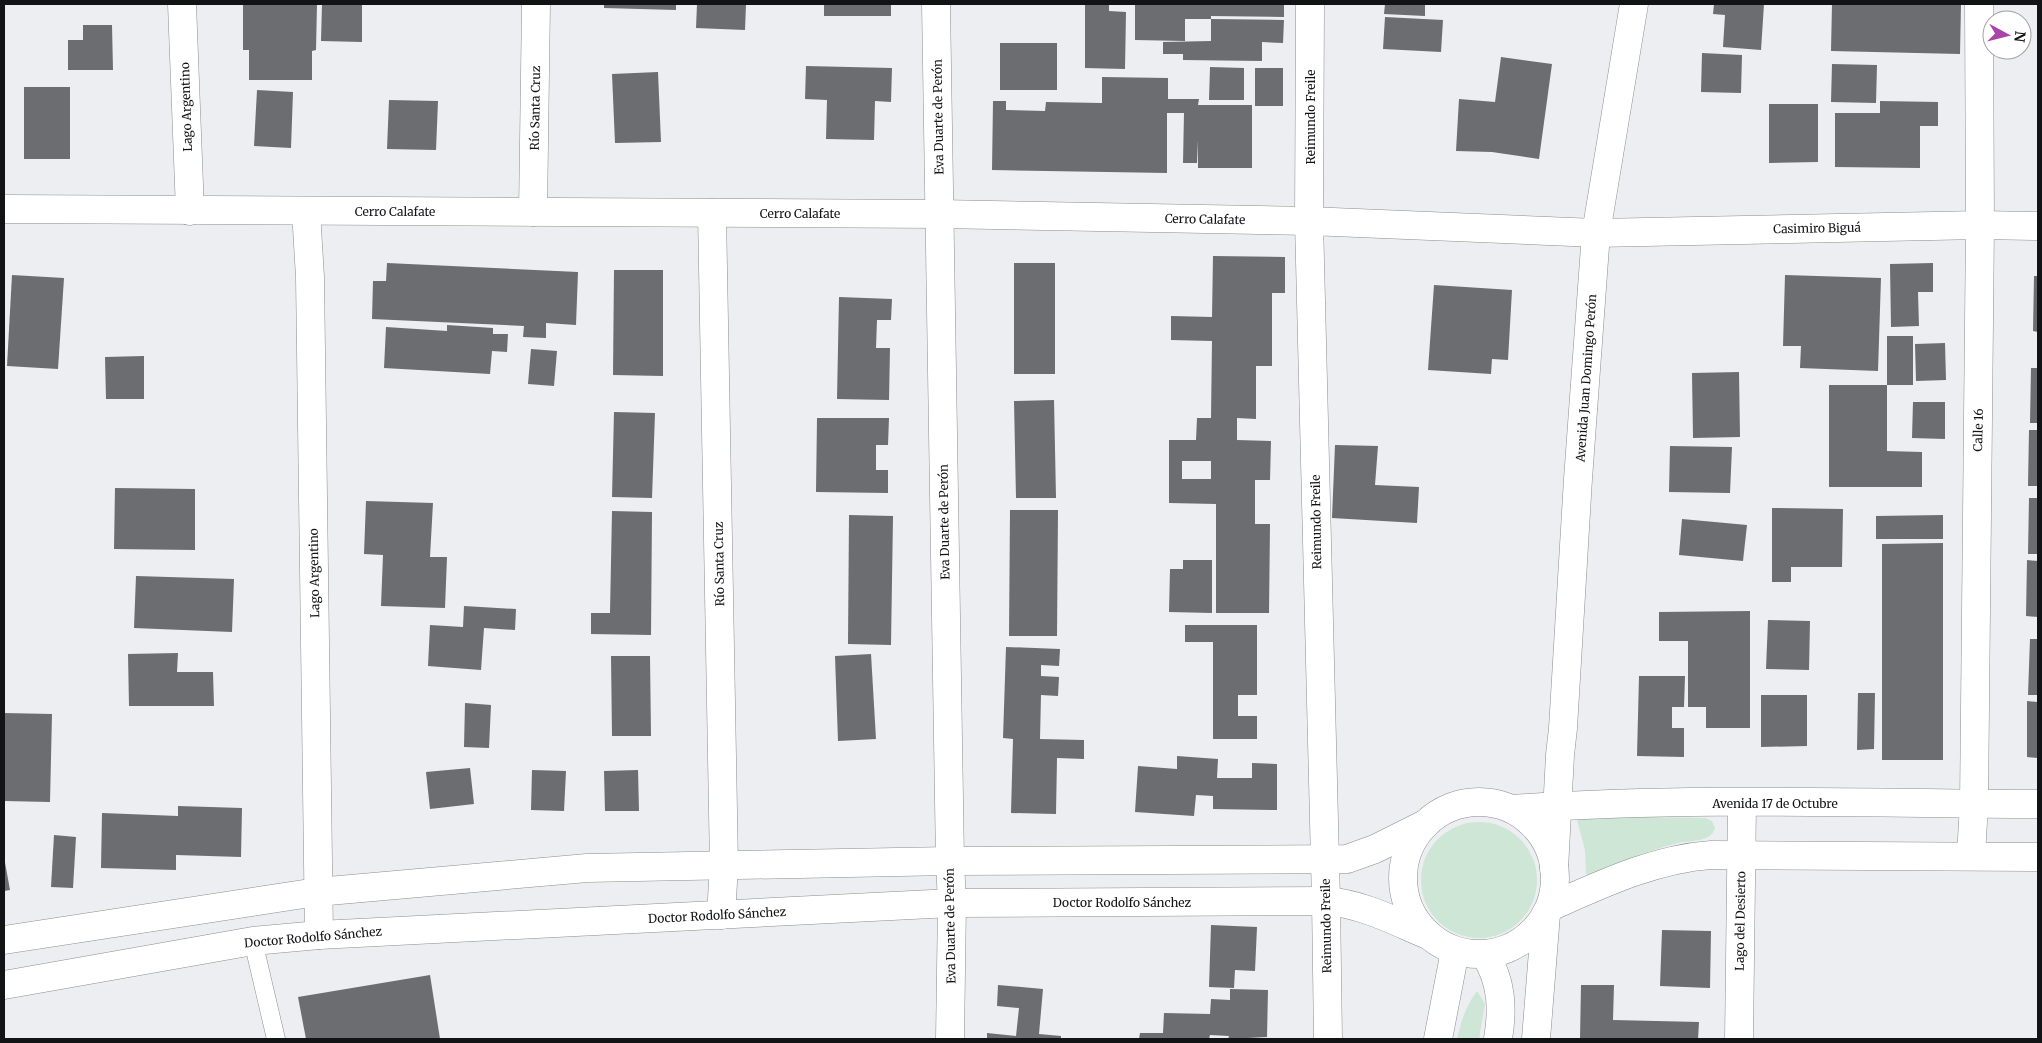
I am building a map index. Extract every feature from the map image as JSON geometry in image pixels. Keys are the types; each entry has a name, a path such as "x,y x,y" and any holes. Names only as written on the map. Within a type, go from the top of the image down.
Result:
{"street":[{"name":"Lago Argentino","path":"182,4 190,211"},
{"name":"Río Santa Cruz","path":"533,212 536,4"},
{"name":"Eva Duarte de Perón","path":"936,4 952,904 950,1039"},
{"name":"Reimundo Freile","path":"1310,4 1309,221 1328,1039"},
{"name":"Avenida Juan Domingo Perón","path":"1554,869 1596,232 1634,4"},
{"name":"Calle 16","path":"1971,856 1974,804 1980,225 1979,4"},
{"name":"Cerro Calafate","path":"4,209 940,214 1309,221 1596,232"},
{"name":"Lago Argentino","path":"306,211 310,277 319,935"},
{"name":"Río Santa Cruz","path":"712,213 724,866 721,915"},
{"name":"Casimiro Biguá","path":"1596,232 1980,225 2038,226"},
{"name":"Avenida Juan Domingo Perón","path":"1504,806 1542,788 1556,768 1560,756"},
{"name":"Avenida 17 de Octubre","path":"2038,804 1742,803 1504,806 1474,802 1451,807 1437,814 1425,824 1415,836 1408,850 1403,865 1402,880 1404,896 1409,910 1417,924 1428,935 1440,945 1455,951 1485,955 1514,946 1538,927 1548,910 1612,880 1689,856 2038,857"},
{"name":"Lago del Desierto","path":"1739,1039 1742,803"},
{"path":"1504,806 1525,817 1536,827 1551,854 1554,869 1553,895 1548,910 1536,1039"},
{"path":"4,940 317,892 587,868 950,861 1325,861 1357,857 1425,824"},
{"name":"Doctor Rodolfo Sánchez","path":"4,985 254,941 319,935 952,904 1326,901 1346,903 1375,911 1428,935"},
{"path":"1438,1039 1455,951"},
{"path":"1485,955 1496,976 1501,1000 1498,1039"}],"lane":[{"path":"254,941 276,1039"}],"green space":[{"path":"1586,816 1705,818 1712,821 1715,828 1713,833 1705,839 1655,849 1589,876 1586,873 1585,850 1577,820"},
{"path":"1479,822 1501,827 1520,839 1532,858 1537,880 1532,902 1520,921 1501,933 1479,938 1457,933 1438,921 1426,902 1421,880 1426,858 1438,839 1457,827"},
{"path":"1477,991 1485,1004 1479,1039 1457,1039 1464,1014"}],"building":[{"path":"243,4 317,4 316,50 312,51 312,80 249,80 249,50 243,50"},
{"path":"322,4 362,4 362,42 321,41"},
{"path":"604,4 676,4 676,10 604,8"},
{"path":"697,4 746,4 745,30 696,28"},
{"path":"824,4 891,4 891,16 824,16"},
{"path":"1085,4 1109,4 1109,11 1126,12 1125,69 1085,68"},
{"path":"1135,4 1284,4 1284,17 1211,16 1211,19 1185,19 1185,41 1135,40"},
{"path":"1385,4 1425,4 1425,16 1384,14"},
{"path":"1714,4 1764,4 1761,50 1723,47 1725,15 1713,14"},
{"path":"1832,4 1961,4 1960,54 1831,51"},
{"path":"1385,17 1443,20 1441,52 1383,49"},
{"path":"1211,19 1284,20 1283,43 1262,42 1262,61 1183,60 1183,54 1163,54 1163,42 1211,41"},
{"path":"83,25 112,25 113,70 68,70 68,40 83,40"},
{"path":"1000,43 1057,43 1057,90 1000,90"},
{"path":"1702,53 1742,55 1741,93 1701,92"},
{"path":"1501,57 1552,64 1539,159 1492,152 1456,151 1459,99 1495,102"},
{"path":"1832,64 1877,65 1876,103 1831,102"},
{"path":"806,66 892,68 891,102 875,101 874,140 826,139 827,100 805,99"},
{"path":"1210,67 1244,68 1244,100 1209,100"},
{"path":"1255,68 1283,68 1283,106 1255,106"},
{"path":"658,72 661,142 615,143 612,74"},
{"path":"1102,77 1168,78 1168,99 1199,99 1198,105 1252,105 1252,168 1198,168 1198,140 1197,163 1183,163 1184,113 1167,113 1167,173 992,170 993,101 1006,101 1006,110 1045,111 1046,102 1102,103"},
{"path":"24,87 70,87 70,159 24,159"},
{"path":"257,90 293,92 291,148 254,146"},
{"path":"389,100 438,101 436,150 387,149"},
{"path":"1880,101 1938,102 1938,126 1920,126 1920,168 1835,167 1835,113 1880,113"},
{"path":"1769,104 1818,104 1818,162 1769,163"},
{"path":"1213,256 1285,257 1285,293 1272,293 1272,366 1256,366 1256,419 1237,418 1237,440 1271,441 1270,480 1255,480 1255,524 1270,524 1269,613 1216,613 1216,504 1169,503 1169,440 1196,440 1197,418 1211,418 1212,341 1171,340 1171,316 1212,317","holes":["1182,461 1211,461 1211,479 1182,479"]},
{"path":"387,263 578,272 576,325 546,323 546,338 523,337 524,326 372,319 373,281 386,281"},
{"path":"1014,263 1055,263 1055,374 1014,374"},
{"path":"1933,263 1933,292 1918,292 1919,326 1891,327 1890,264"},
{"path":"614,270 663,270 663,376 613,375"},
{"path":"12,275 64,278 58,369 7,366"},
{"path":"1785,275 1881,278 1878,371 1800,368 1801,346 1783,346"},
{"path":"2034,276 2038,276 2038,332 2033,331"},
{"path":"1434,285 1512,290 1508,360 1492,359 1491,374 1428,370"},
{"path":"839,297 892,299 891,320 877,320 876,348 890,348 889,400 837,399"},
{"path":"447,325 493,328 493,334 508,334 507,352 492,351 490,374 384,368 386,327 447,331"},
{"path":"1887,336 1913,336 1913,385 1887,385"},
{"path":"1945,343 1946,380 1916,381 1915,344"},
{"path":"531,349 557,351 554,386 528,384"},
{"path":"144,356 144,399 106,399 105,357"},
{"path":"2031,368 2038,368 2038,423 2030,423"},
{"path":"1739,372 1740,437 1693,438 1692,373"},
{"path":"1829,385 1887,385 1887,451 1922,452 1922,487 1829,487"},
{"path":"1054,400 1056,498 1016,498 1014,401"},
{"path":"1913,402 1945,402 1945,439 1912,438"},
{"path":"614,412 655,413 652,498 612,497"},
{"path":"817,418 889,418 888,445 876,445 876,470 888,470 888,493 816,492"},
{"path":"2029,430 2038,430 2038,486 2028,486"},
{"path":"1335,445 1378,446 1375,485 1419,487 1417,523 1332,518"},
{"path":"1670,446 1732,447 1730,493 1669,492"},
{"path":"115,488 195,489 195,550 114,549"},
{"path":"2029,498 2038,498 2038,554 2028,554"},
{"path":"366,501 433,503 430,557 447,557 445,608 381,606 383,555 364,554"},
{"path":"1772,508 1843,509 1842,567 1791,567 1791,582 1772,582"},
{"path":"1010,510 1058,510 1057,636 1009,636"},
{"path":"612,511 652,512 651,635 591,634 591,613 610,613"},
{"path":"849,515 893,516 891,645 848,644"},
{"path":"1943,515 1943,539 1876,539 1876,516"},
{"path":"1682,519 1747,525 1743,561 1679,555"},
{"path":"1943,543 1943,760 1882,760 1882,544"},
{"path":"1183,560 1212,560 1212,613 1169,612 1170,569 1183,569"},
{"path":"2027,560 2038,561 2038,617 2026,616"},
{"path":"136,576 234,579 232,632 134,628"},
{"path":"464,606 516,609 515,630 484,628 481,670 428,666 430,625 463,627"},
{"path":"1750,611 1750,728 1706,728 1706,707 1688,707 1688,641 1659,641 1659,612"},
{"path":"1768,620 1810,621 1809,670 1766,669"},
{"path":"1185,625 1257,625 1257,695 1238,695 1238,716 1257,716 1257,739 1213,739 1213,642 1185,642"},
{"path":"2030,639 2038,639 2038,695 2028,695"},
{"path":"1006,647 1060,649 1059,666 1041,665 1041,676 1059,677 1058,696 1041,695 1040,739 1084,740 1084,759 1057,758 1056,814 1011,813 1013,739 1003,738"},
{"path":"178,653 177,672 213,672 214,706 129,706 128,654"},
{"path":"871,654 876,739 838,741 835,656"},
{"path":"611,656 650,656 651,736 612,736"},
{"path":"1639,676 1685,676 1684,707 1672,707 1672,728 1684,728 1684,757 1637,756"},
{"path":"1858,693 1875,693 1874,749 1857,750"},
{"path":"1761,695 1807,695 1807,746 1761,747"},
{"path":"2027,701 2038,702 2038,758 2027,757"},
{"path":"465,703 491,705 489,748 464,747"},
{"path":"4,713 52,714 50,802 4,801"},
{"path":"1177,756 1218,759 1217,778 1252,778 1252,763 1277,764 1277,810 1213,809 1213,796 1196,795 1194,816 1135,812 1138,766 1177,769"},
{"path":"470,768 474,804 430,809 426,772"},
{"path":"532,770 566,771 564,811 531,810"},
{"path":"638,770 639,811 605,811 604,771"},
{"path":"178,806 242,808 241,857 176,855 176,870 101,868 102,813 178,816"},
{"path":"54,835 76,837 73,888 51,887"},
{"path":"4,857 10,890 4,891"},
{"path":"1211,925 1257,927 1255,971 1235,970 1234,988 1209,987"},
{"path":"1662,930 1711,931 1710,988 1660,986"},
{"path":"430,975 440,1039 306,1039 298,997"},
{"path":"998,985 1043,989 1039,1034 1061,1036 1061,1039 987,1039 987,1033 1016,1036 1019,1008 997,1006"},
{"path":"1581,985 1614,985 1613,1020 1699,1022 1698,1039 1580,1039"},
{"path":"1230,989 1268,990 1267,1037 1228,1039 1229,1036 1210,1035 1209,1039 1139,1039 1140,1033 1163,1033 1164,1013 1210,1014 1211,999 1230,1000"}]}
